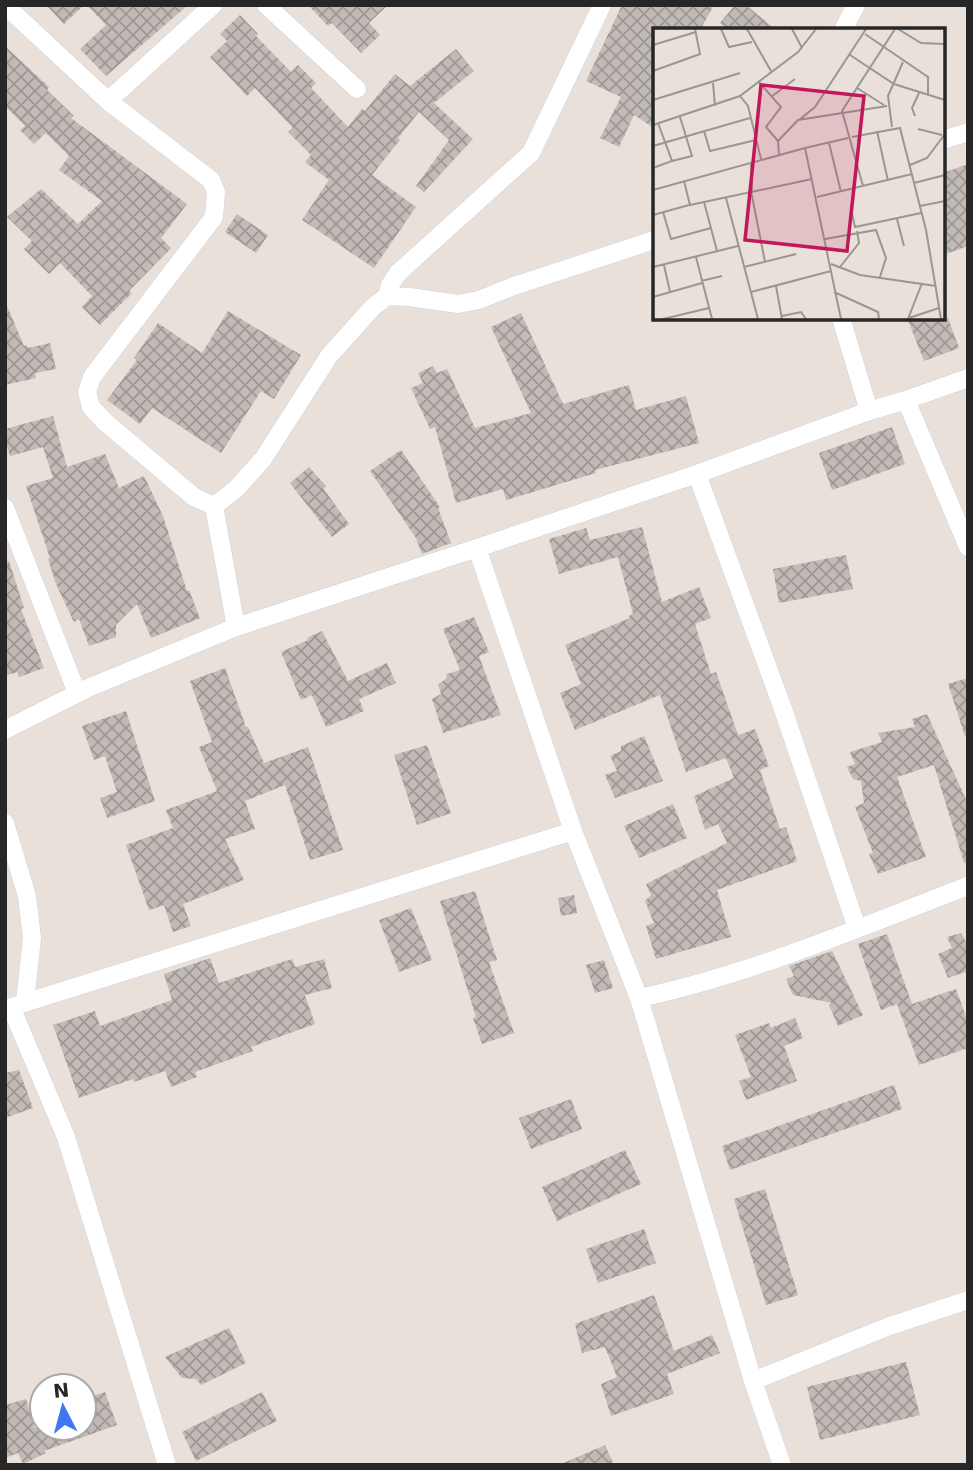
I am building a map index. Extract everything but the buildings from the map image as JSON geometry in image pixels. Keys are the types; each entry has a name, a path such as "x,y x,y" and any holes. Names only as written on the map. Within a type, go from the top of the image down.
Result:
{"street":[{"path":"5,5 108,101 211,180 216,192 214,217 92,377 87,392 91,407 105,422 194,498 214,506"},
{"path":"108,101 213,5"},
{"path":"266,5 357,89"},
{"path":"214,506 236,489 263,459 329,356 372,308 387,296 398,273 531,153 602,5"},
{"path":"844,28 856,5"},
{"path":"945,140 968,132"},
{"path":"387,296 458,304 479,300 653,240"},
{"path":"842,320 869,411"},
{"path":"5,730 77,694 236,627 697,474 968,377"},
{"path":"906,400 968,547"},
{"path":"697,474 783,709 857,928"},
{"path":"214,506 236,627"},
{"path":"7,518 77,694"},
{"path":"477,548 573,831 639,998 753,1381 782,1465"},
{"path":"5,823 29,907 32,938 14,1006 66,1137 167,1465"},
{"path":"14,1006 573,831"},
{"path":"639,998 682,989 968,886"},
{"path":"753,1381 887,1327 968,1300"}]}
